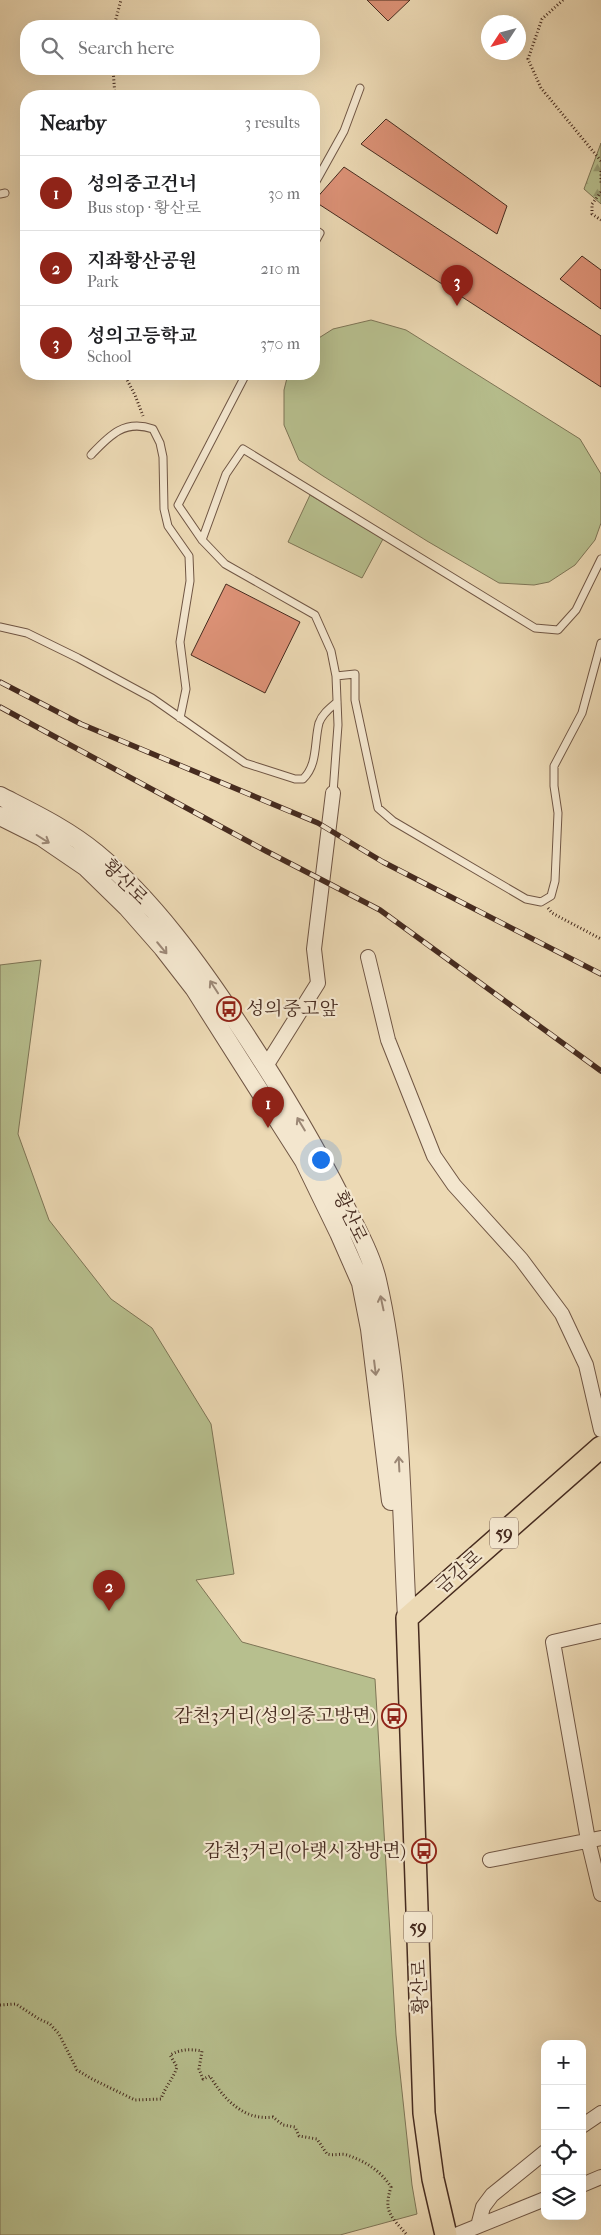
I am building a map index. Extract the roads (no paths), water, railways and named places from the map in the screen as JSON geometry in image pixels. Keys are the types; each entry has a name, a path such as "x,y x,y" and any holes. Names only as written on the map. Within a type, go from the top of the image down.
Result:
{"main road":[{"name":"금감로","path":"407,1618 601,1447"},
{"name":"황산로","path":"407,1618 424,2113 433,2179 446,2235"}],"street":[{"path":"266,1066 318,983 314,948 333,793"},
{"name":"황산로","path":"0,796 50,821 96,853 143,899 207,977 266,1066 318,1151 354,1224 376,1276 386,1324 396,1416 407,1618"},
{"name":"황산로","path":"0,816 42,837 86,867 127,907 194,988 304,1161 361,1283 370,1329 382,1437 407,1618"},
{"path":"368,957 388,1040 434,1156 454,1185 521,1259 562,1314 586,1365 601,1430"},
{"path":"601,1631 553,1642 595,1839 601,1894"},
{"path":"490,1860 595,1839"},
{"path":"586,2123 601,2113"},
{"path":"478,2226 483,2207 492,2195 541,2155"},
{"path":"586,2183 601,2177"},
{"path":"456,2235 541,2202"}],"lane":[{"path":"320,174 344,131 360,88"},
{"path":"243,380 178,505 202,540 225,564 315,615 331,651 336,676 338,725 333,793"},
{"path":"90,456 109,436 131,425 141,424 153,429 160,443 163,457 164,509 168,526 189,556 190,581 180,642 186,688 180,718"},
{"path":"202,540 226,474 243,449 535,628 558,630 576,610 601,559"},
{"path":"0,627 27,633 145,694 245,763 295,779 303,779 309,773 319,722 337,702"},
{"path":"336,676 355,674 356,700 378,808 393,821 526,899 543,900 551,896 555,881 558,813 554,786 554,766 582,713 601,643"}],"railway":[{"path":"0,682 81,724 318,823 383,862 601,974"},
{"path":"0,707 266,851 380,910 601,1071"}],"place":[{"name":"성의고등학교","path":"457,306"},
{"name":"성의중고앞","path":"229,1009"},
{"name":"성의중고건너","path":"268,1128"},
{"name":"지좌황산공원","path":"109,1611"},
{"name":"감천3거리(성의중고방면)","path":"394,1716"},
{"name":"감천3거리(아랫시장방면)","path":"424,1851"}]}
